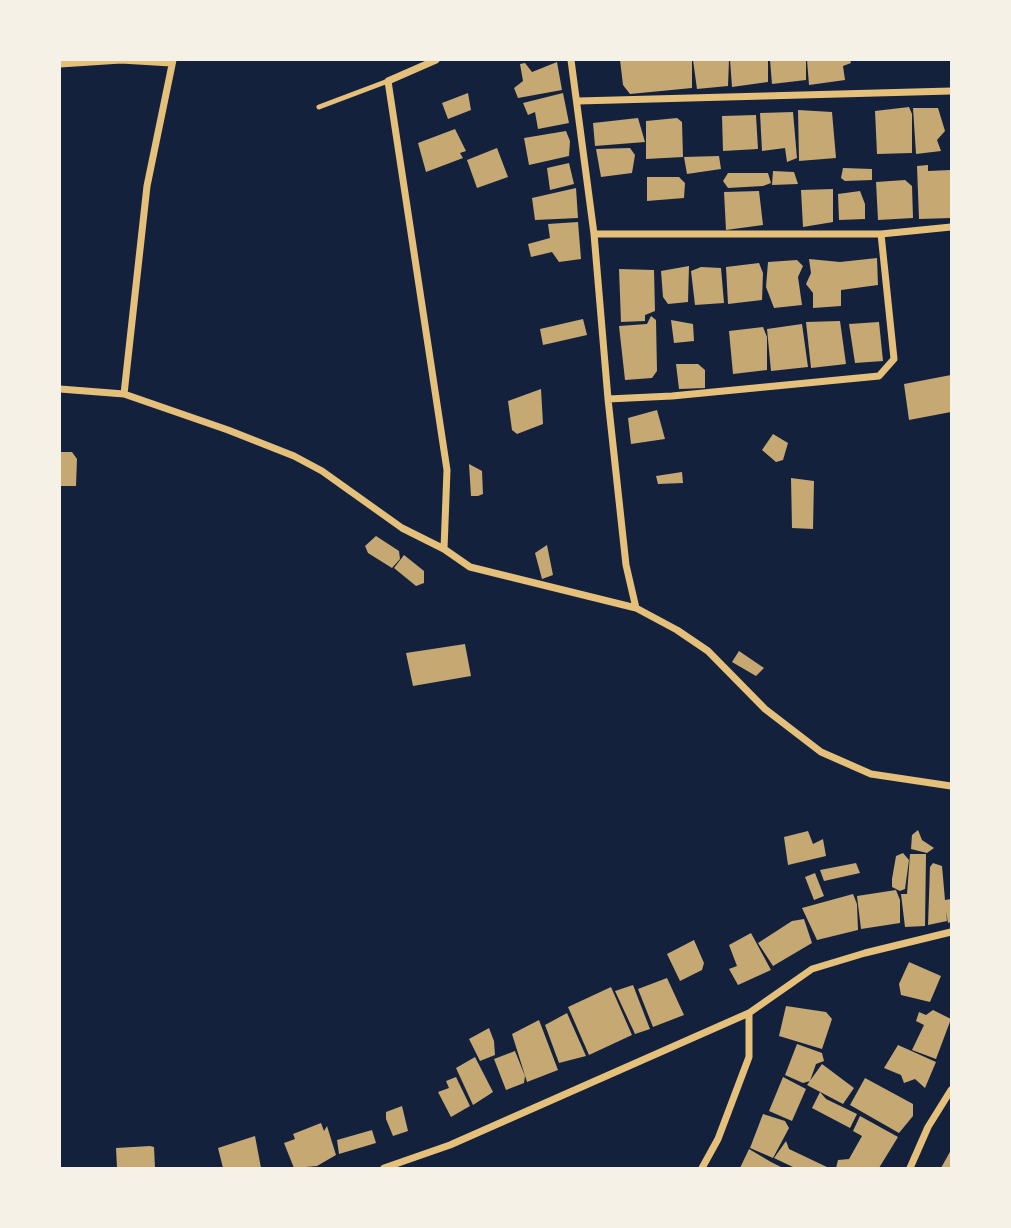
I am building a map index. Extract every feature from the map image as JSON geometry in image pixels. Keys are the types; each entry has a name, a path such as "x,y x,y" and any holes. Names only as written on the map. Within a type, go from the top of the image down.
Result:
{"street":[{"path":"60,64 121,60 172,61 147,186 124,394"},
{"path":"436,60 388,81 447,470 444,549"},
{"path":"570,60 578,101 594,234 626,565 636,608"},
{"path":"578,101 951,91"},
{"path":"594,234 881,234 951,227"},
{"path":"608,399 672,396 879,376 894,359 881,234"},
{"path":"60,389 124,394 228,430 294,456 347,486 402,528 444,549 470,567 636,608 677,630 708,651 765,709 821,752 871,774 951,786"},
{"path":"384,1168 450,1144 749,1013 812,969 951,932"},
{"path":"702,1168 718,1139 749,1057 749,1013"},
{"path":"910,1168 928,1127 951,1090"}],"lane":[{"path":"319,107 388,81"}],"building":[{"path":"620,60 692,60 692,88 630,94 623,85"},
{"path":"693,60 729,60 728,86 697,89"},
{"path":"730,60 768,60 768,82 732,87"},
{"path":"770,60 806,60 806,80 772,84"},
{"path":"807,60 850,60 851,63 843,66 845,80 809,85"},
{"path":"557,62 562,90 518,98 514,88 523,81 520,64 525,63 532,72"},
{"path":"468,93 471,110 448,119 442,103"},
{"path":"563,93 569,123 538,129 535,112 528,115 523,103"},
{"path":"909,107 912,114 912,153 877,154 875,111"},
{"path":"913,108 938,108 945,131 937,140 941,151 916,154"},
{"path":"798,110 832,112 836,158 799,161"},
{"path":"793,112 797,158 787,162 785,148 762,151 760,113"},
{"path":"756,115 758,149 723,151 722,116"},
{"path":"638,118 645,142 595,146 593,123"},
{"path":"677,118 682,122 683,157 646,159 646,121"},
{"path":"455,129 466,151 460,153 463,158 426,172 418,143"},
{"path":"566,131 570,141 569,156 529,165 524,138"},
{"path":"497,148 508,177 477,188 467,160"},
{"path":"630,148 635,155 632,173 601,177 596,149"},
{"path":"719,156 721,169 687,174 684,157"},
{"path":"569,163 574,184 550,190 547,168"},
{"path":"928,165 928,171 951,170 951,218 919,219 917,166"},
{"path":"843,168 872,169 872,180 845,181 841,178"},
{"path":"773,171 794,172 798,184 772,185"},
{"path":"728,173 768,173 771,183 728,188 723,181"},
{"path":"647,177 679,177 685,183 684,198 647,201"},
{"path":"905,180 912,186 913,218 878,220 876,182"},
{"path":"576,188 578,218 535,220 532,198"},
{"path":"833,189 833,222 803,227 801,190"},
{"path":"759,191 763,225 726,230 724,192"},
{"path":"860,191 865,204 865,219 839,220 838,194"},
{"path":"578,222 581,259 559,262 552,252 531,257 528,244 550,238 548,224"},
{"path":"877,258 878,285 841,290 841,306 813,308 813,293 806,284 811,273 809,259 840,262"},
{"path":"797,260 803,266 798,277 802,305 774,308 766,287 768,262"},
{"path":"759,263 763,273 762,300 728,304 726,267"},
{"path":"689,266 688,302 668,304 663,297 661,271"},
{"path":"701,267 721,268 724,303 695,305 691,271"},
{"path":"619,269 654,270 655,311 645,315 645,321 621,322"},
{"path":"651,316 656,320 657,371 652,378 625,380 619,326 647,324"},
{"path":"583,319 587,335 543,345 540,329"},
{"path":"671,320 693,324 694,341 674,343"},
{"path":"840,321 846,364 811,368 806,322"},
{"path":"879,322 883,361 855,363 849,324"},
{"path":"802,324 808,367 771,371 767,329"},
{"path":"763,327 767,337 767,370 733,374 729,331"},
{"path":"676,364 698,364 705,370 705,388 679,389"},
{"path":"951,375 951,412 909,420 904,384"},
{"path":"541,389 543,424 517,434 512,430 508,401"},
{"path":"657,410 665,439 631,444 628,418"},
{"path":"773,434 788,443 783,460 776,462 762,450"},
{"path":"60,452 72,452 77,459 76,486 60,486"},
{"path":"469,464 482,471 483,494 478,496 471,496"},
{"path":"682,472 683,483 658,484 656,476"},
{"path":"791,478 814,481 813,529 792,528"},
{"path":"376,536 399,551 400,559 392,568 368,553 365,546"},
{"path":"547,545 553,575 542,579 535,553"},
{"path":"404,555 424,571 424,583 416,586 394,568"},
{"path":"465,644 471,676 413,686 406,653"},
{"path":"739,651 764,668 756,676 732,662"},
{"path":"918,830 922,840 934,848 927,853 911,849 912,835"},
{"path":"808,831 813,844 823,839 826,856 788,865 784,837"},
{"path":"903,853 909,860 905,889 900,891 892,887 892,879 896,856"},
{"path":"910,854 926,854 925,926 905,927 901,894 907,894"},
{"path":"856,863 860,873 824,881 820,870"},
{"path":"933,863 942,866 945,900 951,899 951,922 948,923 946,911 947,921 928,925 930,867"},
{"path":"815,873 824,896 814,900 805,877"},
{"path":"896,890 900,900 900,923 861,929 857,896"},
{"path":"853,894 857,904 858,930 817,940 802,908"},
{"path":"804,919 812,943 773,966 758,943 792,921"},
{"path":"751,933 771,970 738,985 729,969 737,966 729,945"},
{"path":"694,940 704,963 702,970 680,981 667,954"},
{"path":"909,962 941,976 930,1002 901,995 899,984"},
{"path":"667,978 684,1015 653,1027 638,989"},
{"path":"633,985 650,1029 635,1034 615,991"},
{"path":"611,987 632,1035 589,1055 568,1007"},
{"path":"786,1006 826,1012 832,1019 822,1049 779,1036"},
{"path":"933,1010 951,1019 936,1059 912,1050 924,1025 916,1021 919,1012 926,1015"},
{"path":"567,1013 586,1056 559,1063 545,1025"},
{"path":"539,1020 558,1070 527,1082 512,1034"},
{"path":"489,1028 495,1055 480,1061 469,1039"},
{"path":"797,1044 822,1053 824,1061 816,1064 810,1081 803,1083 785,1075"},
{"path":"898,1045 936,1062 925,1088 915,1079 904,1083 901,1075 884,1068"},
{"path":"515,1051 525,1076 524,1083 506,1090 494,1059"},
{"path":"475,1057 493,1092 473,1105 456,1068"},
{"path":"822,1064 854,1088 843,1104 807,1085"},
{"path":"456,1077 470,1106 451,1117 438,1092 449,1088 446,1081"},
{"path":"783,1077 806,1089 792,1121 769,1111"},
{"path":"865,1078 913,1104 913,1116 899,1133 850,1105"},
{"path":"820,1092 826,1099 857,1114 850,1128 812,1108"},
{"path":"402,1106 408,1131 393,1136 386,1112"},
{"path":"763,1114 785,1121 789,1128 773,1158 750,1148"},
{"path":"860,1116 898,1137 879,1168 836,1168 838,1160 849,1159 862,1136 853,1131"},
{"path":"321,1123 324,1131 327,1126 336,1155 317,1166 294,1168 284,1143 295,1139 293,1134"},
{"path":"372,1130 376,1143 339,1154 337,1140"},
{"path":"255,1136 261,1168 223,1168 218,1148"},
{"path":"786,1141 789,1149 829,1168 795,1168 774,1158"},
{"path":"154,1147 155,1168 117,1168 116,1148"},
{"path":"749,1149 771,1162 783,1168 740,1168"},
{"path":"951,1150 951,1168 941,1168"}]}
